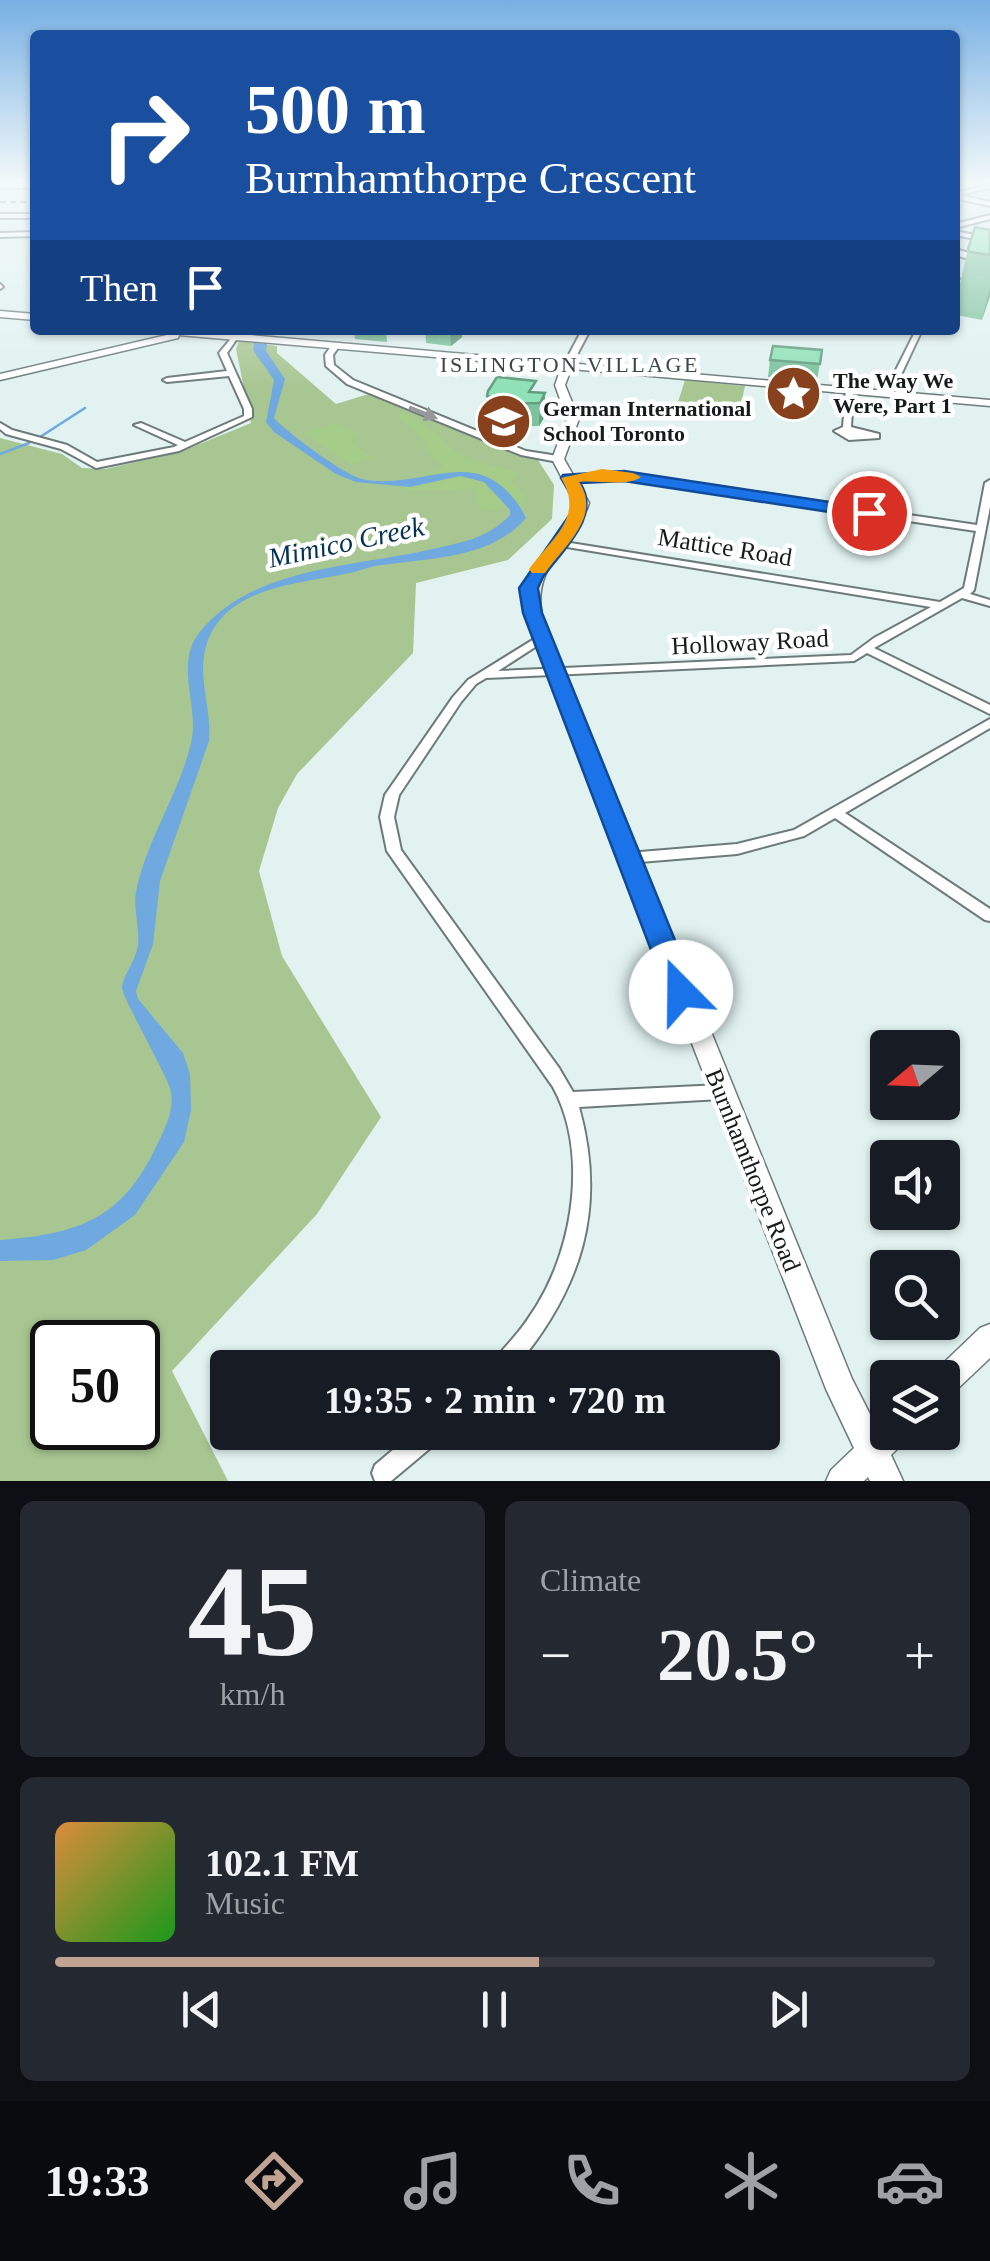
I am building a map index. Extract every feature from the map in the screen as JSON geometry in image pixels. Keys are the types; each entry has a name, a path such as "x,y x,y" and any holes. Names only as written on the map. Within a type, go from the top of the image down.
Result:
{"main road":[{"path":"960,253 990,262"},
{"path":"0,314 30,317"},
{"path":"220,335 990,403"},
{"path":"261,335 280,340"},
{"path":"0,377 156,336"},
{"path":"558,459 573,419 560,384 568,364"},
{"name":"Burnhamthorpe Road","path":"558,459 582,503 576,522 540,566 529,588 532,613 847,1402 870,1428"},
{"path":"960,1367 990,1338"},
{"path":"842,1481 874,1450"},
{"name":"Burnhamthorpe Road","path":"883,1450 888,1481"}],"street":[{"path":"568,364 583,335"},
{"path":"888,394 918,335"},
{"path":"0,424 8,432 74,451 101,466 186,445 248,417 248,408 223,350 234,337"},
{"path":"336,345 328,359 335,372 350,382 524,454 558,459"},
{"path":"167,380 233,373"},
{"path":"847,428 849,391"},
{"path":"138,425 186,445"},
{"path":"569,478 624,476 980,529"},
{"path":"990,483 969,590 878,640 869,650 990,710"},
{"name":"Mattice Road","path":"561,543 940,606"},
{"path":"961,594 990,603"},
{"path":"517,1350 555,1298 575,1242 585,1192 583,1160 568,1100 394,851 388,831 392,796 465,690 543,638"},
{"name":"Holloway Road","path":"484,675 832,660 854,658 869,650"},
{"path":"628,858 759,845 799,833 990,723"},
{"path":"836,813 990,916"},
{"path":"568,1100 721,1092"},
{"path":"384,1473 411,1450"}],"green space":[{"path":"239,341 277,346 277,353 336,404 372,393 538,460 554,485 552,519 508,560 416,583 413,653 297,774 278,808 259,871 282,956 381,1117 317,1214 172,1371 228,1481 0,1481 0,438 62,454 82,468 105,469 180,452 251,423 236,349"},
{"path":"685,380 745,386 741,404 678,402"},
{"path":"400,413 418,419 466,456 520,473 509,480 526,498 521,506 481,511 475,489 407,490 399,483 437,471 443,465 433,458 419,434 398,418"},
{"path":"337,423 359,435 349,441 372,458 351,464 304,433"}],"water":[{"path":"254,343 267,344 266,351 285,379 274,418 330,462 362,479 382,481 459,472 476,474 493,480 509,493 526,518 512,532 478,549 265,591 246,599 216,624 207,643 203,667 209,741 160,881 153,944 136,991 138,999 183,1053 190,1074 191,1110 184,1142 135,1215 86,1250 53,1260 0,1261 0,1240 75,1227 113,1206 143,1170 169,1118 170,1088 122,987 138,945 135,898 141,873 191,743 188,659 199,633 221,611 275,582 462,542 492,530 510,515 510,510 484,482 460,476 410,487 356,482 336,474 274,432 266,422 274,380 253,350"}],"building":[{"path":"990,250 990,255 970,252"},
{"path":"773,346 822,350 820,364 770,360"},
{"path":"497,377 536,381 529,392 545,393 540,403 486,404 491,397 487,396 488,391"}],"waterway":[{"path":"40,437 85,408"},
{"path":"0,454 29,443"}],"railway":[{"path":"960,279 990,282"}],"slow traffic":[{"path":"538,569 580,513 581,496 569,478 602,474 633,477"}],"place":[{"name":"The Way We Were, Part 1","path":"794,393"},
{"name":"German International School Toronto","path":"504,421"}],"district":[{"name":"ISLINGTON VILLAGE","path":"570,364"}],"route":[{"path":"681,992 532,613 529,588 534,577 580,513 581,496 569,478 624,476 869,513"}],"water label":[{"name":"Mimico Creek","path":"346,542"}]}
